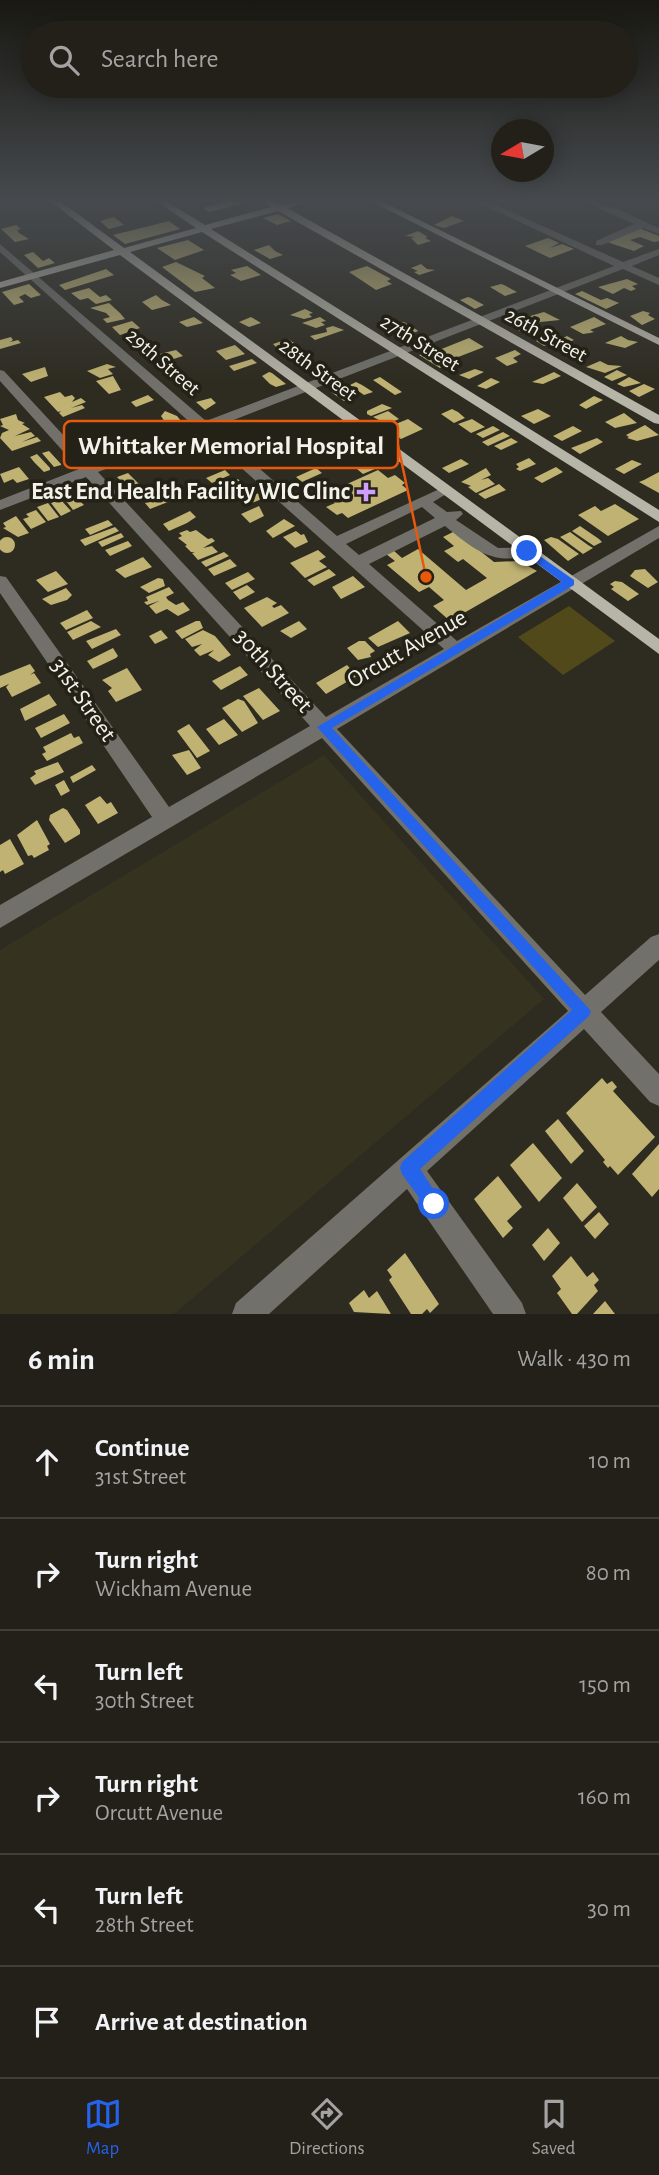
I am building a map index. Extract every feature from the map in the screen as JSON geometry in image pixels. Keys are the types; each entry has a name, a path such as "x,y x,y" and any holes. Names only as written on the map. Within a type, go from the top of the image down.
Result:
{"main road":[{"path":"0,285 82,262"},
{"name":"28th Street","path":"137,262 659,648"},
{"name":"27th Street","path":"257,262 659,517"},
{"name":"26th Street","path":"376,262 659,420"},
{"path":"498,262 659,342"}],"street":[{"name":"29th Street","path":"17,262 456,649"},
{"path":"615,262 659,282"},
{"path":"0,505 632,262"},
{"name":"30th Street","path":"0,374 659,1093"},
{"path":"336,542 446,490"},
{"path":"423,501 451,516 495,554 512,555 527,551"},
{"path":"359,562 451,516"},
{"name":"Orcutt Avenue","path":"0,917 659,531"},
{"name":"31st Street","path":"0,581 166,820"},
{"path":"247,1314 659,945"},
{"path":"409,1168 511,1314"}],"shaded area":[{"path":"569,606 615,641 563,675 518,637"},
{"path":"324,755 544,999 174,1314 0,1314 0,950"}],"building":[{"path":"32,262 55,263 38,268"},
{"path":"177,262 205,276 202,278 215,288 195,292 162,267"},
{"path":"421,264 427,269 435,270 419,275 414,272 418,271 411,268"},
{"path":"247,266 261,275 241,281 230,275 236,273 231,270"},
{"path":"367,266 391,279 387,281 392,284 376,290 349,272"},
{"path":"106,269 114,275 65,290 59,285"},
{"path":"627,279 638,284 632,286 636,289 631,291 624,288 613,294 598,287"},
{"path":"29,284 41,295 31,298 25,294 19,297 24,302 14,305 2,292"},
{"path":"501,284 517,292 505,296 490,287"},
{"path":"89,288 100,297 106,295 112,300 96,304 88,298 80,300 71,293"},
{"path":"582,291 601,300 607,298 619,303 606,309 575,294"},
{"path":"156,295 171,305 152,310 142,302"},
{"path":"468,297 484,305 475,309 460,300"},
{"path":"109,303 125,319 107,323 103,319 110,317 106,313 90,308"},
{"path":"305,309 313,313 309,314 312,317 304,319 290,315"},
{"path":"643,311 650,313 648,315 655,319 642,325 630,316"},
{"path":"544,312 560,320 540,322 522,332 505,323"},
{"path":"194,317 203,323 187,327 179,322"},
{"path":"251,317 261,323 249,327 239,322"},
{"path":"320,317 326,321 321,322 325,325 316,328 302,323"},
{"path":"594,317 606,324 590,330 594,332 583,334 570,327"},
{"path":"132,321 140,328 120,335 112,327"},
{"path":"404,322 418,331 404,337 390,327"},
{"path":"333,326 344,330 315,340 310,336 327,332 326,328"},
{"path":"549,335 559,340 567,336 574,340 559,346 552,342 544,346 536,341"},
{"path":"621,336 638,342 625,348 605,343"},
{"path":"11,337 13,340 10,342 18,340 21,343 0,349 0,340"},
{"path":"469,338 484,347 453,359 439,350"},
{"path":"288,339 300,347 282,353 273,344"},
{"path":"235,345 245,354 226,360 216,351"},
{"path":"176,350 183,356 164,362 155,355"},
{"path":"515,350 521,354 513,358 518,362 507,366 495,358"},
{"path":"427,352 448,365 440,368 419,355"},
{"path":"252,359 257,363 234,371 229,366"},
{"path":"600,361 608,365 622,366 605,373 586,367"},
{"path":"107,364 116,367 108,369 113,374 100,378 87,371"},
{"path":"45,367 48,376 31,382 22,374"},
{"path":"475,369 484,372 469,379 459,375"},
{"path":"617,370 627,375 612,381 604,377"},
{"path":"269,372 286,384 276,387 270,384 262,376"},
{"path":"554,372 561,376 543,384 532,382"},
{"path":"113,376 121,390 109,394 96,381"},
{"path":"380,377 402,392 395,395 373,380"},
{"path":"629,377 641,383 624,387 617,384"},
{"path":"491,378 500,382 486,389 477,386"},
{"path":"356,382 373,392 364,395 350,385"},
{"path":"644,384 655,389 639,397 629,391"},
{"path":"340,388 353,398 344,401 331,392"},
{"path":"60,392 65,397 72,395 75,398 72,402 81,398 86,402 71,408 82,405 85,408 63,417 59,413 61,411 58,412 44,397"},
{"path":"148,395 154,400 136,407 131,402"},
{"path":"594,396 603,400 586,409 579,405"},
{"path":"211,398 216,403 205,410 196,402"},
{"path":"382,404 392,408 371,416 367,414 367,411"},
{"path":"452,409 465,418 454,423 441,414"},
{"path":"538,409 551,416 534,424 521,416"},
{"path":"165,411 177,416 181,421 167,425 161,416"},
{"path":"388,411 399,419 387,424 373,417"},
{"path":"624,413 637,423 615,428 605,422"},
{"path":"16,414 18,420 30,429 15,436 31,432 35,436 22,442 37,437 41,441 12,451 0,438 2,433 9,430 0,426 3,425 0,419"},
{"path":"408,419 423,429 401,439 386,428"},
{"path":"472,419 485,427 471,433 458,424"},
{"path":"156,420 162,427 140,435 134,428"},
{"path":"645,425 659,435 637,441 627,438 629,437 626,435"},
{"path":"493,426 500,430 483,438 476,434"},
{"path":"573,426 582,431 562,441 553,436"},
{"path":"503,432 510,436 488,446 482,442"},
{"path":"511,438 518,442 501,450 494,446"},
{"path":"597,438 603,442 580,454 571,448"},
{"path":"49,451 61,465 54,467 42,453"},
{"path":"37,454 50,470 44,472 30,457"},
{"path":"529,458 536,464 520,471 516,469 519,467 516,464"},
{"path":"461,459 469,464 449,473 442,468"},
{"path":"632,460 642,464 624,474 615,469"},
{"path":"376,461 382,466 363,474 357,469"},
{"path":"19,467 29,479 17,483 13,479 4,483 0,474"},
{"path":"556,467 563,472 542,483 534,478"},
{"path":"316,468 322,473 302,482 296,477"},
{"path":"486,468 491,475 481,480 488,478 495,484 476,493 468,487 471,486 461,482"},
{"path":"225,470 230,475 212,483 206,478"},
{"name":"East End Health Facility WIC Clinc","path":"378,470 388,478 395,475 405,483 402,485 408,490 348,518 342,513 337,515 326,507 335,503 325,494"},
{"path":"659,472 659,493 639,482 644,480"},
{"path":"128,473 139,484 128,489 117,477"},
{"path":"238,479 247,489 226,497 215,489"},
{"path":"499,484 506,490 485,499 478,494"},
{"path":"259,493 264,498 245,506 239,500"},
{"path":"73,494 84,505 73,510 63,497"},
{"path":"167,495 173,500 150,509 145,503"},
{"path":"60,499 71,511 61,516 51,503"},
{"path":"48,503 59,517 48,521 37,507"},
{"path":"615,504 639,519 608,536 578,515 595,506 601,511"},
{"path":"259,506 264,516 250,523 241,514"},
{"path":"36,510 46,522 31,529 23,519 29,517 26,514"},
{"path":"190,511 196,517 187,523 169,531 163,524"},
{"path":"16,516 29,533 18,537 3,528 6,527 3,523"},
{"path":"284,519 295,526 273,538 266,531"},
{"path":"108,520 113,525 90,535 85,529"},
{"path":"580,526 602,542 594,546 572,531"},
{"path":"115,527 119,531 85,546 80,540"},
{"path":"196,530 208,539 212,538 215,541 203,548 212,546 218,552 198,560 192,553 195,552 191,552 178,538 182,536 179,533"},
{"path":"296,531 304,534 308,542 295,548 283,537"},
{"path":"455,531 494,562 519,561 537,571 450,621 433,606 444,600 429,587 419,592 387,565 395,561 386,554 393,550 402,558 418,549 466,590 487,578 463,559 458,562 444,551 454,546 443,537"},
{"path":"570,532 593,548 583,554 560,537"},
{"path":"121,533 124,537 102,547 98,542"},
{"path":"4,537 10,537 15,545 13,551 4,553 -1,548 -1,542"},
{"path":"551,537 579,554 568,561 544,540"},
{"path":"128,541 132,546 110,556 105,550"},
{"path":"318,550 326,557 319,561 327,567 305,578 290,563"},
{"path":"224,552 229,556 206,567 201,562"},
{"path":"143,557 152,567 125,578 115,570"},
{"path":"230,559 237,566 214,576 208,569"},
{"path":"329,569 336,575 314,586 307,580"},
{"path":"645,569 658,582 648,588 630,576 635,570"},
{"path":"56,571 68,584 48,592 36,580"},
{"path":"248,572 255,579 232,590 225,583"},
{"path":"353,576 365,587 341,599 332,587"},
{"path":"158,578 163,579 165,586 149,593 140,587"},
{"path":"615,581 622,582 639,594 628,601 611,589 614,587 610,584"},
{"path":"247,585 255,592 240,600 233,592"},
{"path":"169,587 174,593 166,597 168,600 176,605 183,602 190,610 178,616 167,609 156,614 149,606 159,601 147,605 144,602 148,601 146,597"},
{"path":"66,588 72,595 67,600 51,605 42,599"},
{"path":"267,597 277,603 272,606 274,608 281,605 289,613 262,627 244,608"},
{"path":"87,610 93,618 66,630 60,623"},
{"path":"91,621 101,627 73,640 67,632"},
{"path":"200,621 203,628 182,639 175,631"},
{"path":"299,621 307,629 291,638 280,631"},
{"path":"398,621 410,633 378,647 368,638"},
{"path":"116,629 121,635 92,649 86,641"},
{"path":"161,630 168,638 155,644 149,636"},
{"path":"203,630 215,636 231,655 219,662 208,655 214,650 200,656 194,650 202,644 192,647 185,639"},
{"path":"359,641 365,641 375,651 370,654 371,657 358,660 347,648"},
{"path":"113,648 118,656 116,658 93,669 87,661"},
{"path":"30,664 35,671 30,675 34,673 41,683 12,697 6,687 9,684 0,688 0,676"},
{"path":"347,665 357,676 326,694 316,683"},
{"path":"240,666 248,675 221,690 212,681"},
{"path":"127,668 142,690 116,702 108,691 112,688 102,680"},
{"path":"259,688 280,711 263,720 243,696"},
{"path":"49,694 57,705 25,721 20,709"},
{"path":"238,699 244,701 258,723 242,732 222,708"},
{"path":"64,714 70,723 41,738 35,728"},
{"path":"224,719 238,735 219,745 206,729"},
{"path":"189,724 210,751 197,758 177,731"},
{"path":"71,733 74,738 79,736 83,743 47,761 42,754 46,752 43,747"},
{"path":"189,750 201,768 187,775 172,755"},
{"path":"58,762 64,772 35,785 30,778 36,774 34,771"},
{"path":"92,765 96,770 73,783 70,777"},
{"path":"64,780 70,791 61,796 55,785"},
{"path":"100,796 107,804 111,802 118,813 98,824 85,805"},
{"path":"63,808 80,830 80,834 65,843 49,820 50,815"},
{"path":"37,820 50,844 47,846 49,850 34,858 32,855 28,856 17,835"},
{"path":"10,839 24,864 5,874 3,870 0,872 0,845"},
{"path":"602,1078 607,1084 612,1081 617,1087 613,1091 655,1137 618,1175 610,1166 608,1168 603,1162 605,1160 566,1113"},
{"path":"558,1119 584,1151 571,1164 545,1131"},
{"path":"533,1143 562,1178 539,1202 510,1165"},
{"path":"659,1144 659,1189 652,1197 632,1174"},
{"path":"498,1176 522,1207 507,1221 513,1228 503,1238 474,1199"},
{"path":"577,1183 597,1207 582,1222 563,1198"},
{"path":"599,1212 609,1224 595,1239 584,1226"},
{"path":"548,1228 560,1243 544,1261 532,1245"},
{"path":"405,1253 439,1304 430,1313 427,1309 422,1314 411,1314 389,1280 392,1277 387,1270"},
{"path":"571,1256 587,1277 593,1272 599,1280 594,1285 598,1291 577,1314 572,1314 557,1293 561,1289 552,1276"},
{"path":"364,1290 369,1298 377,1291 391,1314 354,1312 349,1303"},
{"path":"605,1301 615,1314 593,1314"}],"place":[{"name":"East End Health Facility WIC Clinc","path":"366,492"},
{"name":"Whittaker Memorial Hospital","path":"426,577"}],"route":[{"path":"434,1204 409,1168 583,1011 324,727 570,582 527,551"}]}
